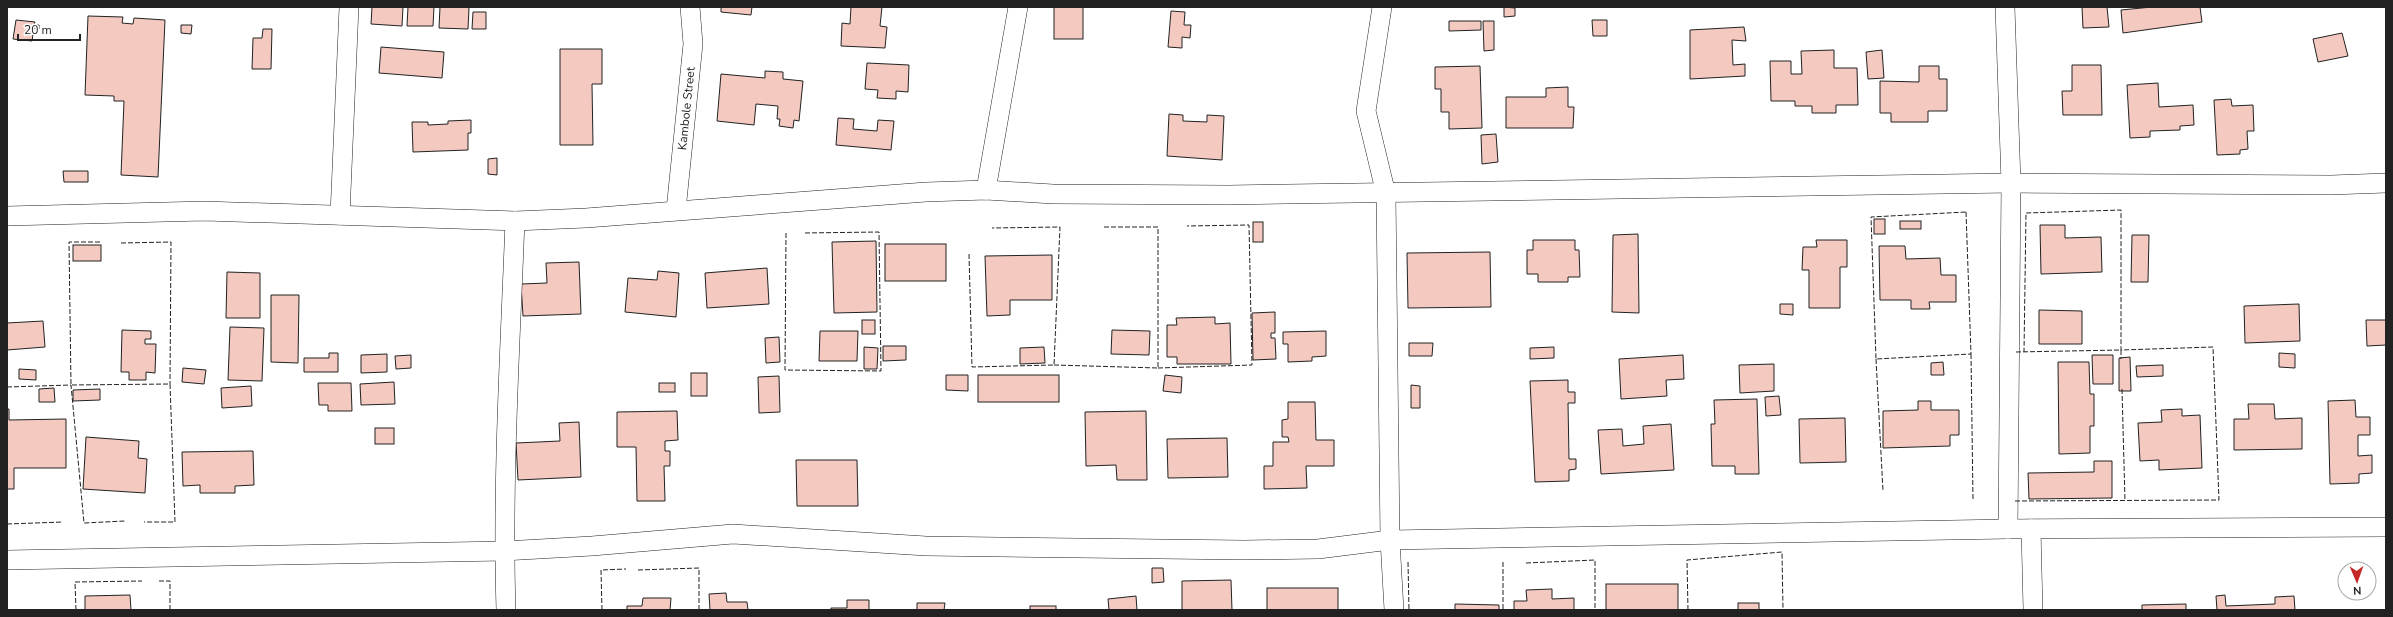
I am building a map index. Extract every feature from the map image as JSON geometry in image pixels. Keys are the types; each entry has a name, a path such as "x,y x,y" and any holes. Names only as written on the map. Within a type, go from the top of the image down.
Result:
{"street":[{"path":"340,215 349,7"},
{"name":"Kambole Street","path":"676,210 693,44 690,7"},
{"path":"986,190 1018,7"},
{"path":"1382,7 1366,112 1386,194 1390,540 1394,610"},
{"path":"2005,7 2011,183 2008,529"},
{"path":"7,216 205,211 515,221 926,192 986,190 1054,194 1220,195 1386,194 2011,183 2331,186 2386,183"},
{"path":"506,610 504,551 507,379 515,221"},
{"path":"7,560 504,551 592,546 733,534 926,546 1244,550 1318,549 1390,540 2008,529 2386,527"},
{"path":"2031,529 2033,610"}],"building":[{"path":"372,7 403,7 402,26 371,24"},
{"path":"408,7 434,7 433,26 407,26"},
{"path":"440,7 469,7 468,29 439,28"},
{"path":"721,7 752,7 751,15 721,12"},
{"path":"851,7 882,7 880,26 887,27 885,48 841,46 842,23 850,24"},
{"path":"1054,7 1083,7 1083,39 1054,39"},
{"path":"1504,7 1515,8 1515,16 1504,17"},
{"path":"2082,7 2107,7 2109,27 2083,28"},
{"path":"2152,7 2200,7 2202,22 2123,33 2121,10"},
{"path":"1171,11 1185,12 1184,25 1191,25 1190,38 1182,37 1182,48 1168,47"},
{"path":"473,12 486,12 486,29 472,29"},
{"path":"88,16 123,17 122,23 133,24 134,18 165,20 158,177 121,175 124,101 114,101 114,96 85,95"},
{"path":"16,20 35,22 34,25 39,25 39,29 34,28 32,41 13,39"},
{"path":"1592,20 1607,20 1607,36 1593,36"},
{"path":"1449,21 1481,21 1481,30 1449,31"},
{"path":"1483,21 1494,21 1494,50 1484,51"},
{"path":"181,25 192,25 191,34 181,33"},
{"path":"1744,27 1746,41 1732,40 1733,65 1745,64 1745,76 1690,79 1690,30"},
{"path":"263,29 272,29 271,69 252,69 253,38 262,38"},
{"path":"2342,33 2348,56 2318,62 2313,39"},
{"path":"381,47 444,52 442,78 379,73"},
{"path":"560,49 602,49 602,84 592,84 593,145 560,145"},
{"path":"1834,50 1834,68 1857,68 1858,105 1836,105 1836,113 1812,113 1812,106 1795,106 1795,101 1771,101 1770,61 1791,61 1791,74 1802,74 1801,51"},
{"path":"1882,50 1884,78 1868,79 1866,52"},
{"path":"867,63 909,65 908,92 896,91 896,99 877,98 878,90 865,89"},
{"path":"2072,65 2101,65 2102,115 2063,115 2062,91 2072,91"},
{"path":"1480,66 1482,128 1449,129 1449,112 1441,112 1441,89 1435,89 1435,67"},
{"path":"1919,66 1939,66 1939,79 1947,79 1947,111 1928,111 1928,122 1891,122 1891,113 1880,113 1880,81 1919,82"},
{"path":"765,71 783,72 783,79 803,81 799,121 794,120 793,128 779,126 780,119 777,119 778,106 756,104 754,125 717,121 721,74 765,78"},
{"path":"2158,83 2159,107 2193,105 2194,125 2180,126 2180,130 2150,131 2150,137 2130,138 2127,85"},
{"path":"1568,87 1568,107 1574,107 1573,128 1506,128 1506,97 1546,97 1546,88"},
{"path":"2231,99 2232,106 2253,105 2254,131 2247,131 2248,149 2240,150 2240,154 2217,155 2214,100"},
{"path":"1169,114 1183,115 1183,121 1207,122 1207,115 1224,116 1222,160 1167,156"},
{"path":"838,118 854,119 853,129 877,131 878,120 894,121 891,150 836,145"},
{"path":"471,120 471,133 468,133 468,150 413,152 412,122 428,122 428,125 448,124 448,121"},
{"path":"1496,134 1498,162 1482,164 1481,135"},
{"path":"497,158 497,175 488,174 488,159"},
{"path":"63,171 88,171 88,182 64,182"},
{"path":"1874,219 1885,219 1885,234 1874,234"},
{"path":"1900,221 1921,221 1921,229 1900,229"},
{"path":"1253,222 1263,222 1263,242 1253,242"},
{"path":"2040,225 2065,225 2065,238 2101,237 2102,272 2041,274"},
{"path":"1638,234 1639,313 1612,312 1613,235"},
{"path":"2132,235 2149,235 2148,282 2131,282"},
{"path":"1533,240 1575,240 1575,250 1579,250 1580,277 1568,277 1568,282 1538,282 1538,274 1527,274 1527,250 1533,250"},
{"path":"1816,240 1847,240 1847,267 1840,267 1840,308 1809,308 1809,270 1802,270 1803,247 1817,247"},
{"path":"876,241 877,312 834,313 832,242"},
{"path":"885,244 946,244 946,281 885,281"},
{"path":"73,245 101,245 101,261 73,261"},
{"path":"1879,246 1905,246 1906,259 1940,258 1941,275 1956,275 1956,302 1929,302 1930,309 1911,309 1911,300 1880,300"},
{"path":"1490,252 1491,307 1408,308 1407,253"},
{"path":"1052,255 1052,300 1010,300 1010,315 987,316 985,256"},
{"path":"579,262 581,314 523,316 521,284 547,283 546,263"},
{"path":"767,268 769,304 707,308 705,273"},
{"path":"658,271 679,273 676,317 625,312 628,278 657,280"},
{"path":"227,272 260,273 260,318 226,318"},
{"path":"271,295 299,295 298,363 271,362"},
{"path":"1780,304 1793,304 1793,315 1780,314"},
{"path":"2299,304 2300,341 2245,343 2244,306"},
{"path":"2039,310 2082,311 2082,344 2039,344"},
{"path":"1275,312 1275,333 1271,333 1271,338 1275,338 1276,359 1253,360 1252,313"},
{"path":"1215,317 1215,324 1230,323 1231,364 1177,364 1177,357 1167,357 1167,325 1177,325 1176,318"},
{"path":"862,320 875,320 875,334 862,334"},
{"path":"2366,320 2386,320 2386,345 2367,346"},
{"path":"43,321 45,347 7,350 7,323"},
{"path":"230,327 264,328 262,381 228,380"},
{"path":"122,330 151,331 151,339 145,339 145,344 156,344 155,373 146,372 146,380 129,380 129,372 121,372"},
{"path":"1112,330 1150,331 1149,355 1111,354"},
{"path":"820,331 858,331 857,361 819,361"},
{"path":"1326,331 1326,356 1312,357 1312,361 1288,362 1288,344 1283,344 1283,332"},
{"path":"779,337 780,362 766,363 765,338"},
{"path":"1409,343 1433,343 1432,356 1409,356"},
{"path":"883,346 906,346 906,360 883,361"},
{"path":"864,347 878,348 877,369 864,369"},
{"path":"1044,347 1045,363 1020,364 1020,348"},
{"path":"1554,347 1554,358 1530,359 1530,348"},
{"path":"329,353 338,353 338,372 304,372 304,358 329,358"},
{"path":"2279,353 2295,354 2295,368 2279,367"},
{"path":"387,354 387,372 361,373 361,355"},
{"path":"411,355 411,368 396,369 395,356"},
{"path":"1683,355 1684,379 1666,380 1667,396 1621,399 1619,359"},
{"path":"2092,355 2113,355 2113,384 2093,384"},
{"path":"2130,357 2131,391 2119,391 2119,358"},
{"path":"1943,362 1944,375 1931,375 1931,363"},
{"path":"2058,362 2089,362 2090,394 2094,394 2094,426 2090,426 2090,453 2059,454"},
{"path":"1774,364 1774,391 1740,393 1739,365"},
{"path":"2163,365 2163,376 2137,377 2136,366"},
{"path":"183,368 206,370 204,384 182,382"},
{"path":"19,369 36,370 36,380 19,379"},
{"path":"691,373 707,373 707,396 691,396"},
{"path":"946,375 968,375 968,391 946,390"},
{"path":"978,375 1059,375 1059,402 978,402"},
{"path":"1165,375 1182,377 1181,393 1163,391"},
{"path":"779,376 780,412 759,413 758,377"},
{"path":"1568,380 1568,392 1575,392 1575,403 1568,403 1569,459 1576,459 1576,469 1569,470 1569,481 1535,482 1530,381"},
{"path":"394,382 395,404 361,405 360,384"},
{"path":"318,383 351,383 352,411 328,411 328,405 319,405"},
{"path":"659,383 675,383 675,392 659,392"},
{"path":"1411,385 1420,386 1420,408 1411,408"},
{"path":"251,386 252,406 222,408 221,388"},
{"path":"54,388 55,402 39,402 39,389"},
{"path":"100,389 100,400 73,401 73,390"},
{"path":"1779,396 1781,415 1766,416 1765,397"},
{"path":"1757,399 1759,474 1735,474 1735,466 1712,466 1711,424 1715,424 1714,400"},
{"path":"2355,400 2356,417 2370,417 2370,435 2358,435 2358,456 2372,455 2372,473 2359,474 2359,483 2330,484 2328,401"},
{"path":"1918,401 1931,401 1931,410 1959,410 1959,435 1950,435 1950,446 1883,448 1883,411 1918,410"},
{"path":"1288,402 1315,402 1316,440 1334,440 1334,466 1306,466 1307,488 1264,489 1264,466 1273,466 1273,442 1289,442 1288,437 1282,437 1282,420 1288,419"},
{"path":"2248,404 2274,404 2275,419 2302,418 2302,449 2234,450 2234,419 2249,419"},
{"path":"7,409 9,409 9,420 66,419 66,468 14,468 14,489 7,489"},
{"path":"2182,409 2182,416 2200,415 2202,468 2159,470 2159,460 2140,461 2138,423 2162,422 2161,410"},
{"path":"677,411 678,440 665,441 665,451 670,451 670,466 664,466 665,501 637,501 636,447 617,447 617,412"},
{"path":"1146,411 1147,480 1117,480 1116,465 1086,466 1085,412"},
{"path":"1845,418 1846,462 1800,463 1799,419"},
{"path":"579,422 581,477 518,480 516,443 560,441 559,423"},
{"path":"1671,424 1674,470 1601,474 1598,430 1622,429 1623,446 1644,444 1643,426"},
{"path":"375,428 394,428 394,444 375,444"},
{"path":"86,437 139,441 138,458 147,459 145,493 83,489"},
{"path":"1227,438 1228,477 1168,478 1167,439"},
{"path":"253,451 254,485 235,486 235,493 200,493 200,485 183,486 182,452"},
{"path":"796,460 857,460 858,506 797,506"},
{"path":"2094,461 2112,461 2112,498 2029,499 2028,473 2094,472"},
{"path":"1152,568 1163,568 1164,582 1152,583"},
{"path":"1231,580 1232,610 1182,610 1182,581"},
{"path":"1606,584 1678,584 1678,610 1606,610"},
{"path":"1267,588 1338,588 1338,610 1267,610"},
{"path":"1552,589 1552,599 1574,598 1574,610 1514,610 1514,601 1527,601 1526,590"},
{"path":"726,593 727,602 747,602 748,610 710,610 709,594"},
{"path":"130,595 131,610 85,610 85,596"},
{"path":"2225,595 2226,606 2275,604 2275,597 2294,596 2295,610 2217,610 2216,596"},
{"path":"1136,596 1137,610 1109,610 1108,599"},
{"path":"643,598 671,598 670,610 627,610 627,606 642,606"},
{"path":"847,600 869,600 869,610 831,610 831,608 847,608"},
{"path":"917,603 945,603 944,610 917,610"},
{"path":"1738,603 1759,603 1759,610 1738,610"},
{"path":"1455,604 1499,605 1499,610 1455,610"},
{"path":"2186,604 2186,610 2142,610 2142,605"},
{"path":"1030,606 1056,606 1056,610 1030,610"}],"fence":[{"path":"2015,501 2219,500 2213,347 2121,350 2121,210 2026,213 2024,352"},
{"path":"1966,212 1971,354 1876,359 1871,217 1966,212"},
{"path":"1158,368 1252,365 1249,225 1187,226"},
{"path":"969,254 972,367 1054,365 1060,227 992,228"},
{"path":"1054,365 1158,368 1158,227 1102,227"},
{"path":"786,233 785,370 881,371 879,232 803,233"},
{"path":"100,242 69,242 71,385 170,384 175,522 144,522"},
{"path":"121,243 171,242 170,384"},
{"path":"2016,352 2121,350 2121,359"},
{"path":"1971,354 1973,500"},
{"path":"1876,359 1883,491"},
{"path":"7,387 71,385 84,523 125,521"},
{"path":"2122,389 2125,501"},
{"path":"7,524 63,522"},
{"path":"1688,610 1687,560 1782,552 1783,610"},
{"path":"1526,563 1595,560 1595,610"},
{"path":"1408,562 1409,610"},
{"path":"1503,562 1503,610"},
{"path":"638,570 699,568 699,610"},
{"path":"602,610 601,570 626,569"},
{"path":"76,610 75,582 142,581"},
{"path":"159,581 170,581 170,610"}]}
